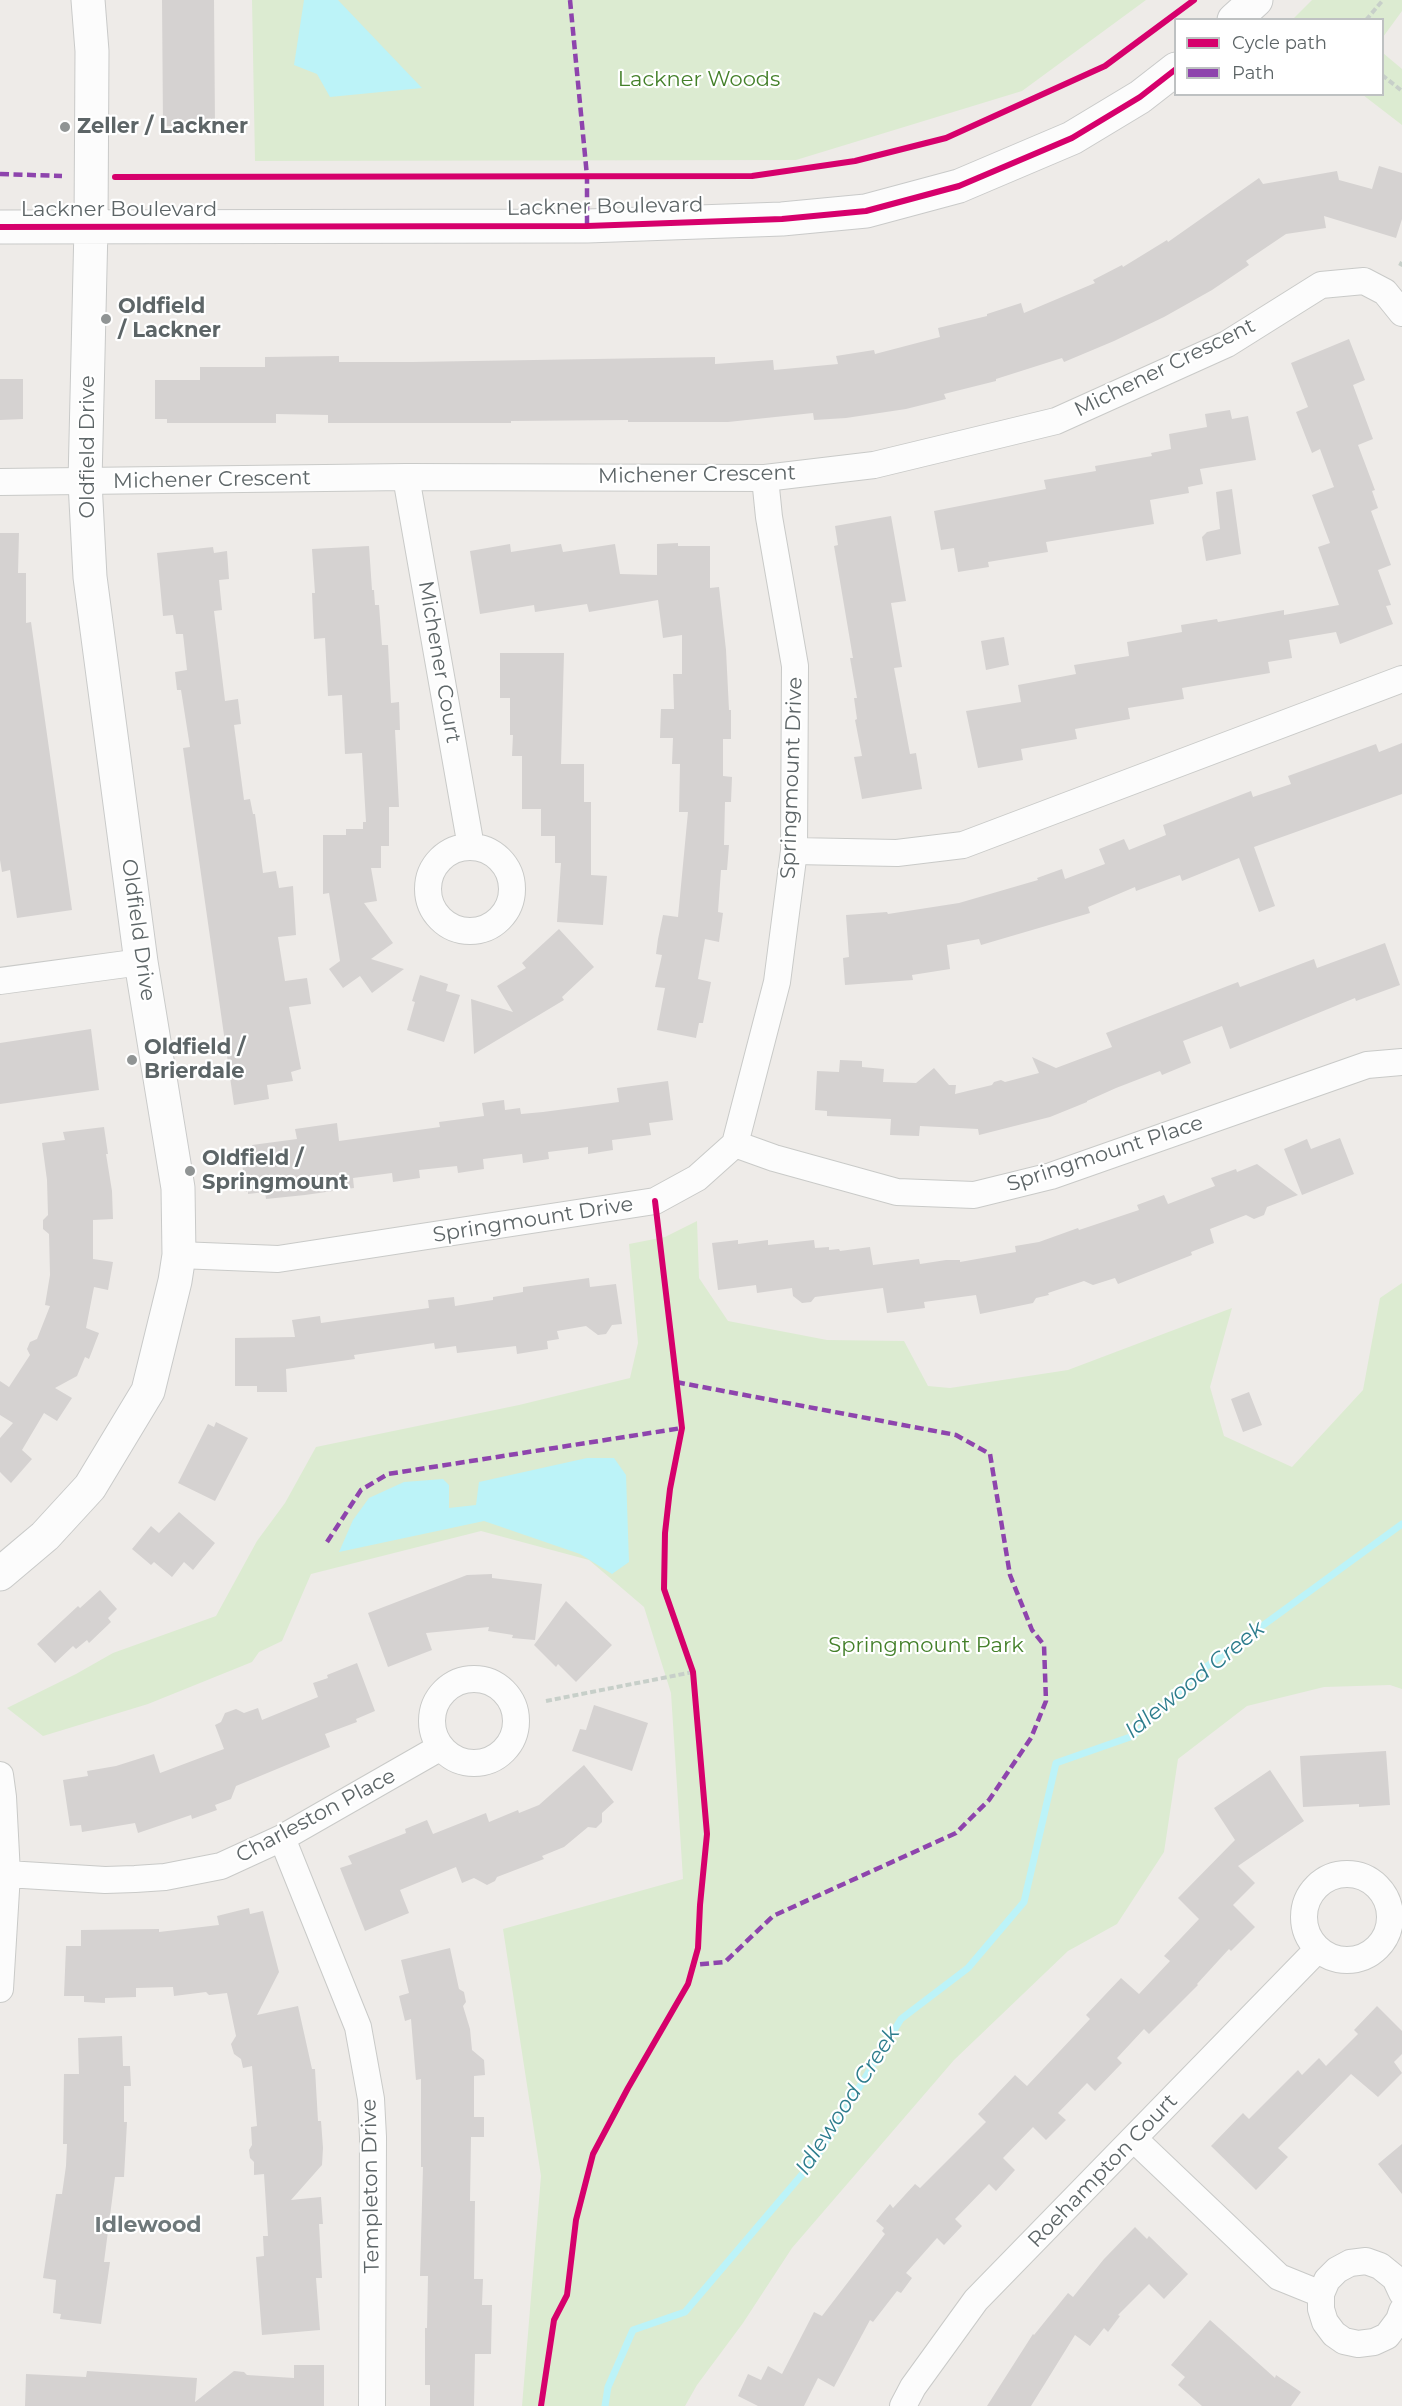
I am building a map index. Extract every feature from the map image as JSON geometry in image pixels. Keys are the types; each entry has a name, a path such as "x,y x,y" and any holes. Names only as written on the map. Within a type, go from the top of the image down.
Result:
{"street":[{"name":"Oldfield Drive","path":"0,1574 45,1536 90,1487 148,1391 176,1281 179,1255 178,1188 141,962 90,577 85,482 91,227 92,51 88,0"},
{"path":"1236,18 1256,0"},
{"name":"Lackner Boulevard","path":"0,227 587,226 782,219 866,211 959,186 1072,138 1140,97 1174,71"},
{"name":"Michener Crescent","path":"0,482 406,477 765,478 874,465 1056,421 1227,344 1321,285 1364,281 1385,292 1402,313"},
{"name":"Michener Court","path":"406,477 471,847"},
{"name":"Springmount Drive","path":"179,1255 278,1258 655,1201 697,1178 735,1144 777,982 794,851 795,666 769,518 765,478"},
{"path":"794,851 897,853 963,845 1402,679"},
{"path":"0,981 141,962"},
{"name":"Springmount Place","path":"735,1144 774,1158 897,1192 974,1195 1051,1176 1367,1065 1402,1062"},
{"name":"Charleston Place","path":"7,1874 105,1880 165,1877 221,1866 282,1838 441,1747"},
{"path":"0,1775 7,1874 0,1989"},
{"name":"Templeton Drive","path":"282,1838 358,2027 371,2099 373,2137 372,2406"},
{"name":"Roehampton Court","path":"903,2406 913,2387 976,2300 1318,1949"},
{"path":"1134,2139 1279,2277 1321,2294"},
{"path":"1402,2293 1395,2278 1380,2266 1366,2262 1350,2263 1337,2270 1327,2280 1321,2294 1321,2309 1325,2322 1334,2334 1344,2341 1358,2344 1374,2342 1387,2336 1400,2320 1402,2311"}],"path":[{"path":"1368,18 1383,0"},
{"path":"1384,76 1402,91"},
{"path":"546,1701 693,1672"}],"green space":[{"name":"Lackner Woods","path":"252,0 1146,0 1022,91 796,160 255,161"},
{"path":"1312,0 1402,0 1402,11 1384,36 1384,18 1294,18"},
{"path":"1384,54 1402,69 1402,125 1364,96 1384,96"},
{"name":"Springmount Park","path":"697,1221 699,1278 728,1321 827,1340 904,1341 928,1386 950,1388 1068,1370 1232,1308 1210,1387 1224,1436 1292,1467 1363,1390 1380,1298 1402,1283 1402,1689 1390,1685 1324,1687 1247,1706 1178,1759 1164,1852 1117,1924 1068,1951 954,2060 792,2248 743,2323 697,2385 685,2406 522,2406 541,2176 503,1929 683,1879 671,1693 644,1607 589,1560 481,1531 311,1574 282,1641 259,1652 252,1662 148,1704 43,1736 7,1708 113,1653 216,1616 257,1541 285,1503 316,1447 519,1405 630,1378 638,1343 629,1244 665,1237"}],"water":[{"path":"304,0 338,0 422,88 330,97 317,74 294,65"},
{"path":"587,1458 614,1458 626,1475 629,1562 612,1574 580,1554 484,1521 339,1552 353,1520 369,1498 404,1482 443,1479 449,1485 449,1508 476,1505 479,1482"}],"building":[{"path":"162,0 214,0 215,126 163,126"},
{"path":"1379,166 1402,173 1402,219 1396,238 1324,216 1326,228 1286,234 1246,261 1249,265 1212,290 1114,341 1064,362 1062,358 996,379 996,381 944,394 946,399 906,409 846,418 814,420 813,413 728,422 628,422 628,420 511,421 511,423 328,423 328,415 276,414 276,423 167,423 167,419 155,419 155,380 200,380 200,367 265,367 265,357 339,356 339,362 413,362 715,357 715,364 773,360 774,370 838,364 836,356 874,350 875,354 940,337 938,328 987,316 987,314 1021,303 1024,313 1095,283 1093,280 1122,265 1123,267 1167,240 1168,242 1259,178 1263,184 1337,171 1339,180 1372,189"},
{"path":"1349,339 1365,380 1353,385 1373,439 1358,445 1375,490 1372,491 1378,508 1371,511 1391,565 1378,570 1391,605 1386,606 1393,624 1340,644 1336,632 1289,640 1292,658 1268,662 1270,673 1182,688 1184,699 1128,708 1130,719 1075,729 1077,739 1021,749 1023,760 978,768 966,711 1021,702 1018,685 1076,674 1074,665 1129,656 1127,642 1182,632 1181,625 1217,619 1218,622 1284,610 1284,615 1339,605 1318,547 1330,543 1312,495 1334,487 1320,449 1312,453 1296,412 1308,407 1291,363"},
{"path":"0,379 23,379 23,419 0,420"},
{"path":"1230,410 1232,419 1248,416 1256,460 1200,469 1203,484 1188,487 1189,493 1150,500 1154,524 1046,542 1048,552 988,562 989,567 958,572 954,548 941,550 934,511 1046,489 1044,480 1096,471 1095,466 1152,456 1151,453 1171,449 1169,434 1207,427 1205,414"},
{"path":"1232,489 1241,554 1206,561 1202,537 1207,532 1220,529 1216,492"},
{"path":"891,516 906,601 891,603 902,667 894,668 910,754 916,753 922,789 862,799 854,757 862,756 855,720 857,719 854,698 857,698 850,658 853,658 834,546 838,545 835,526"},
{"path":"0,533 19,533 18,573 26,573 26,623 31,622 72,910 17,918 10,870 2,872 0,860"},
{"path":"678,543 678,546 710,546 710,588 719,587 726,650 729,710 731,710 731,739 723,739 723,776 732,777 731,802 725,802 724,845 729,845 727,870 721,870 718,912 723,913 719,942 705,939 698,979 711,982 703,1023 699,1023 696,1038 657,1030 665,988 655,987 662,955 656,954 663,915 678,917 688,812 679,812 680,764 672,764 673,738 660,738 661,709 674,709 673,674 682,674 682,635 663,638 658,600 589,612 587,604 535,612 534,605 480,614 470,551 510,544 511,552 561,544 563,552 615,544 620,574 657,575 657,544"},
{"path":"369,546 372,590 374,590 375,605 379,605 382,645 388,645 391,703 399,702 400,730 395,730 399,807 389,807 389,846 381,846 381,868 371,868 377,901 364,903 393,943 371,959 404,969 372,993 360,976 343,988 329,969 340,961 329,893 323,894 323,835 346,835 346,829 363,829 363,822 366,822 362,753 345,754 342,695 328,696 325,638 314,639 312,593 315,593 312,549"},
{"path":"213,547 214,553 227,551 229,579 219,580 222,610 214,611 225,701 238,699 241,724 234,725 244,800 250,799 253,814 255,814 263,873 276,871 279,888 293,886 296,935 278,937 285,981 307,978 311,1004 289,1007 301,1069 291,1072 293,1081 267,1085 269,1099 234,1105 183,748 190,747 181,690 177,690 175,672 187,670 183,634 176,634 173,615 163,616 157,553"},
{"path":"1004,637 1009,665 986,670 981,641"},
{"path":"500,653 564,653 561,764 584,764 584,802 591,802 591,875 607,876 603,925 557,922 561,863 555,863 555,836 541,836 541,809 522,809 522,756 512,756 510,698 500,698"},
{"path":"1402,743 1402,794 1254,847 1275,906 1259,912 1239,858 1182,881 1180,875 1136,891 1135,887 1088,907 1090,913 981,945 979,939 947,945 950,969 912,975 913,980 845,985 843,958 849,957 846,915 887,912 888,914 959,903 1038,880 1037,878 1062,869 1065,879 1105,864 1099,849 1124,839 1129,850 1166,835 1163,825 1251,791 1253,797 1291,784 1288,776 1376,744 1379,752"},
{"path":"559,929 594,967 562,997 564,1000 474,1054 471,999 513,1012 497,986 526,968 522,963"},
{"path":"1385,943 1400,985 1356,1001 1355,998 1230,1049 1222,1026 1183,1041 1191,1063 1162,1075 1160,1071 1050,1117 979,1135 978,1129 920,1126 919,1136 890,1135 891,1119 827,1116 827,1111 815,1110 817,1071 839,1072 840,1060 862,1061 862,1067 884,1069 883,1082 916,1083 934,1068 949,1085 956,1085 955,1094 992,1085 1001,1080 1005,1082 1039,1073 1032,1057 1056,1068 1112,1047 1106,1033 1238,982 1240,987 1314,959 1317,968"},
{"path":"420,975 448,984 446,991 460,995 444,1042 407,1030 415,1002 412,1001"},
{"path":"91,1029 99,1090 0,1104 0,1043"},
{"path":"668,1081 673,1120 649,1123 651,1135 612,1140 613,1150 588,1154 588,1147 548,1152 549,1159 523,1163 522,1154 483,1159 484,1169 458,1173 457,1166 419,1170 420,1178 393,1182 392,1173 353,1178 354,1188 305,1195 266,1199 265,1192 248,1194 248,1191 246,1192 240,1150 252,1148 252,1145 297,1139 295,1129 337,1123 339,1141 440,1127 439,1122 484,1116 482,1103 504,1100 505,1110 520,1108 521,1114 619,1102 617,1088"},
{"path":"104,1127 113,1219 93,1220 93,1259 113,1262 108,1290 94,1287 86,1328 99,1333 89,1359 85,1357 77,1376 55,1388 72,1398 57,1421 44,1413 22,1450 32,1459 11,1483 0,1472 0,1438 13,1423 0,1415 0,1381 9,1387 30,1355 27,1349 30,1342 37,1339 50,1306 45,1305 50,1275 49,1234 43,1229 43,1220 48,1215 47,1180 42,1143 65,1140 63,1132"},
{"path":"1340,1138 1354,1174 1302,1195 1284,1149 1307,1139 1311,1149"},
{"path":"1257,1164 1298,1195 1267,1207 1264,1215 1254,1219 1246,1215 1210,1229 1214,1243 1191,1252 1192,1255 1118,1284 1115,1278 1093,1285 1084,1281 1036,1298 1033,1303 980,1314 976,1295 924,1302 925,1308 887,1313 883,1288 815,1297 811,1302 802,1303 793,1296 792,1288 757,1293 756,1285 718,1290 712,1243 738,1240 738,1244 768,1240 768,1245 814,1240 815,1248 829,1247 829,1250 839,1249 840,1251 870,1247 873,1265 919,1259 920,1264 946,1260 960,1260 960,1262 1016,1252 1015,1246 1039,1242 1139,1210 1137,1205 1164,1195 1168,1204 1215,1186 1211,1178 1236,1169 1237,1172"},
{"path":"589,1278 590,1287 616,1284 622,1324 612,1325 606,1334 598,1335 586,1326 557,1331 559,1339 547,1341 548,1349 517,1354 516,1346 457,1353 456,1346 435,1349 434,1343 354,1355 355,1359 286,1369 287,1392 257,1392 257,1386 235,1386 235,1338 295,1337 292,1320 320,1316 321,1323 429,1308 428,1300 454,1297 455,1306 523,1292 523,1287"},
{"path":"1249,1392 1262,1425 1243,1432 1231,1399"},
{"path":"216,1422 248,1438 215,1501 178,1483 208,1424 214,1427"},
{"path":"179,1512 215,1543 193,1570 184,1562 172,1577 154,1562 151,1565 132,1549 151,1526 159,1533"},
{"path":"492,1574 492,1578 542,1584 535,1640 512,1638 513,1635 488,1631 489,1627 426,1633 432,1650 388,1667 368,1613 467,1575"},
{"path":"100,1590 117,1609 108,1618 111,1622 89,1643 87,1640 76,1649 73,1646 55,1663 37,1644 78,1606 80,1608"},
{"path":"566,1601 612,1645 576,1682 558,1664 556,1667 534,1645"},
{"path":"357,1663 375,1711 356,1719 357,1722 325,1734 330,1747 236,1786 231,1799 215,1805 217,1810 192,1819 191,1815 138,1833 135,1823 82,1832 81,1825 70,1826 63,1780 88,1776 87,1771 116,1766 154,1754 160,1773 224,1749 215,1725 221,1722 225,1713 236,1709 244,1713 258,1708 262,1720 318,1697 313,1683"},
{"path":"594,1705 648,1723 632,1771 572,1751 580,1729 586,1730"},
{"path":"1386,1751 1390,1805 1303,1807 1300,1756"},
{"path":"584,1765 614,1802 602,1813 602,1822 596,1828 588,1827 564,1847 542,1856 544,1859 497,1877 495,1881 487,1885 474,1878 462,1883 456,1867 400,1890 409,1913 365,1931 340,1868 352,1864 348,1856 406,1833 405,1829 427,1820 433,1834 486,1813 489,1822 518,1810 519,1813 539,1805"},
{"path":"1270,1770 1304,1821 1238,1866 1255,1883 1233,1905 1255,1927 1231,1951 1229,1949 1198,1985 1149,2034 1144,2029 1117,2058 1122,2063 1095,2091 1087,2083 1058,2113 1066,2120 1046,2140 1033,2127 1003,2158 1015,2170 996,2191 989,2184 955,2219 962,2226 944,2245 937,2238 906,2273 912,2278 901,2293 897,2291 873,2322 870,2320 834,2387 818,2378 804,2406 758,2406 738,2396 748,2374 761,2380 768,2366 782,2374 814,2312 822,2316 885,2234 882,2231 884,2228 876,2221 890,2204 893,2208 915,2184 920,2188 986,2122 978,2114 1015,2075 1027,2086 1090,2019 1086,2015 1121,1978 1139,1994 1170,1961 1164,1956 1199,1919 1178,1898 1235,1840 1214,1808"},
{"path":"249,1908 250,1914 263,1911 279,1972 257,2015 298,2006 312,2069 315,2069 318,2121 321,2121 323,2148 322,2165 291,2200 321,2197 323,2224 319,2224 322,2278 316,2278 320,2330 262,2335 256,2257 264,2256 263,2236 268,2236 264,2174 254,2175 254,2162 250,2158 251,2127 257,2126 252,2066 243,2068 241,2059 234,2054 231,2044 236,2036 227,1993 209,1995 206,1992 174,1996 173,1987 136,1988 136,1997 105,1998 105,2003 84,2002 84,1996 64,1996 66,1946 81,1946 81,1930 159,1929 159,1932 219,1925 217,1916"},
{"path":"450,1948 459,1989 464,1992 466,2002 463,2006 470,2029 472,2050 484,2060 485,2075 474,2076 474,2117 484,2117 484,2137 471,2137 470,2201 475,2201 474,2279 483,2279 482,2305 492,2305 491,2354 475,2354 474,2406 430,2406 430,2385 425,2385 428,2276 420,2276 423,2167 421,2167 421,2079 416,2080 411,2019 405,2021 399,1996 409,1993 401,1960"},
{"path":"1377,2006 1402,2031 1402,2054 1394,2062 1402,2073 1378,2097 1351,2074 1278,2148 1288,2157 1256,2190 1211,2146 1243,2113 1249,2119 1298,2070 1302,2075 1319,2058 1326,2066 1358,2034 1354,2030"},
{"path":"122,2036 123,2066 130,2066 131,2086 124,2086 124,2122 127,2122 124,2177 115,2177 104,2262 110,2262 101,2324 60,2319 61,2314 53,2313 56,2280 43,2278 56,2194 62,2194 66,2166 67,2144 63,2144 64,2074 79,2074 78,2038"},
{"path":"1402,2144 1402,2194 1378,2164"},
{"path":"1135,2227 1147,2239 1149,2236 1188,2274 1164,2299 1149,2284 1118,2315 1120,2316 1108,2332 1104,2328 1090,2346 1075,2335 1031,2406 987,2406 1033,2334 1068,2293 1073,2297 1104,2259"},
{"path":"1210,2320 1275,2378 1276,2375 1301,2392 1291,2406 1202,2406 1178,2385 1185,2377 1171,2365"},
{"path":"294,2365 324,2365 324,2406 25,2406 26,2374 86,2377 87,2371 197,2378 195,2402 234,2371 244,2372 247,2375 294,2378"}],"waterway":[{"name":"Idlewood Creek","path":"605,2406 608,2387 633,2330 685,2312 816,2158 901,2019 968,1968 1024,1902 1056,1763 1133,1736 1199,1672 1402,1524"}],"marked path":[{"path":"570,0 587,176 587,226"},
{"path":"0,174 62,176"},
{"path":"676,1382 956,1435 990,1454 1010,1575 1032,1630 1044,1645 1046,1701 1031,1738 989,1800 956,1833 773,1916 725,1962 693,1965"},
{"path":"327,1542 361,1490 388,1474 682,1428"}],"cycle path":[{"path":"115,177 752,176 855,161 946,138 1105,66 1194,0"},
{"path":"0,227 587,226 782,219 866,211 959,186 1072,138 1140,97 1174,71"},
{"path":"541,2406 554,2320 567,2295 576,2220 593,2154 688,1984 698,1948 707,1834 693,1672 664,1589 665,1533 670,1489 682,1428 655,1201"}],"place":[{"name":"Zeller / Lackner","path":"65,127"},
{"name":"Oldfield / Lackner","path":"106,319"},
{"name":"Oldfield / Brierdale","path":"132,1060"},
{"name":"Oldfield / Springmount","path":"190,1171"}],"district":[{"name":"Idlewood","path":"148,2226"}]}
